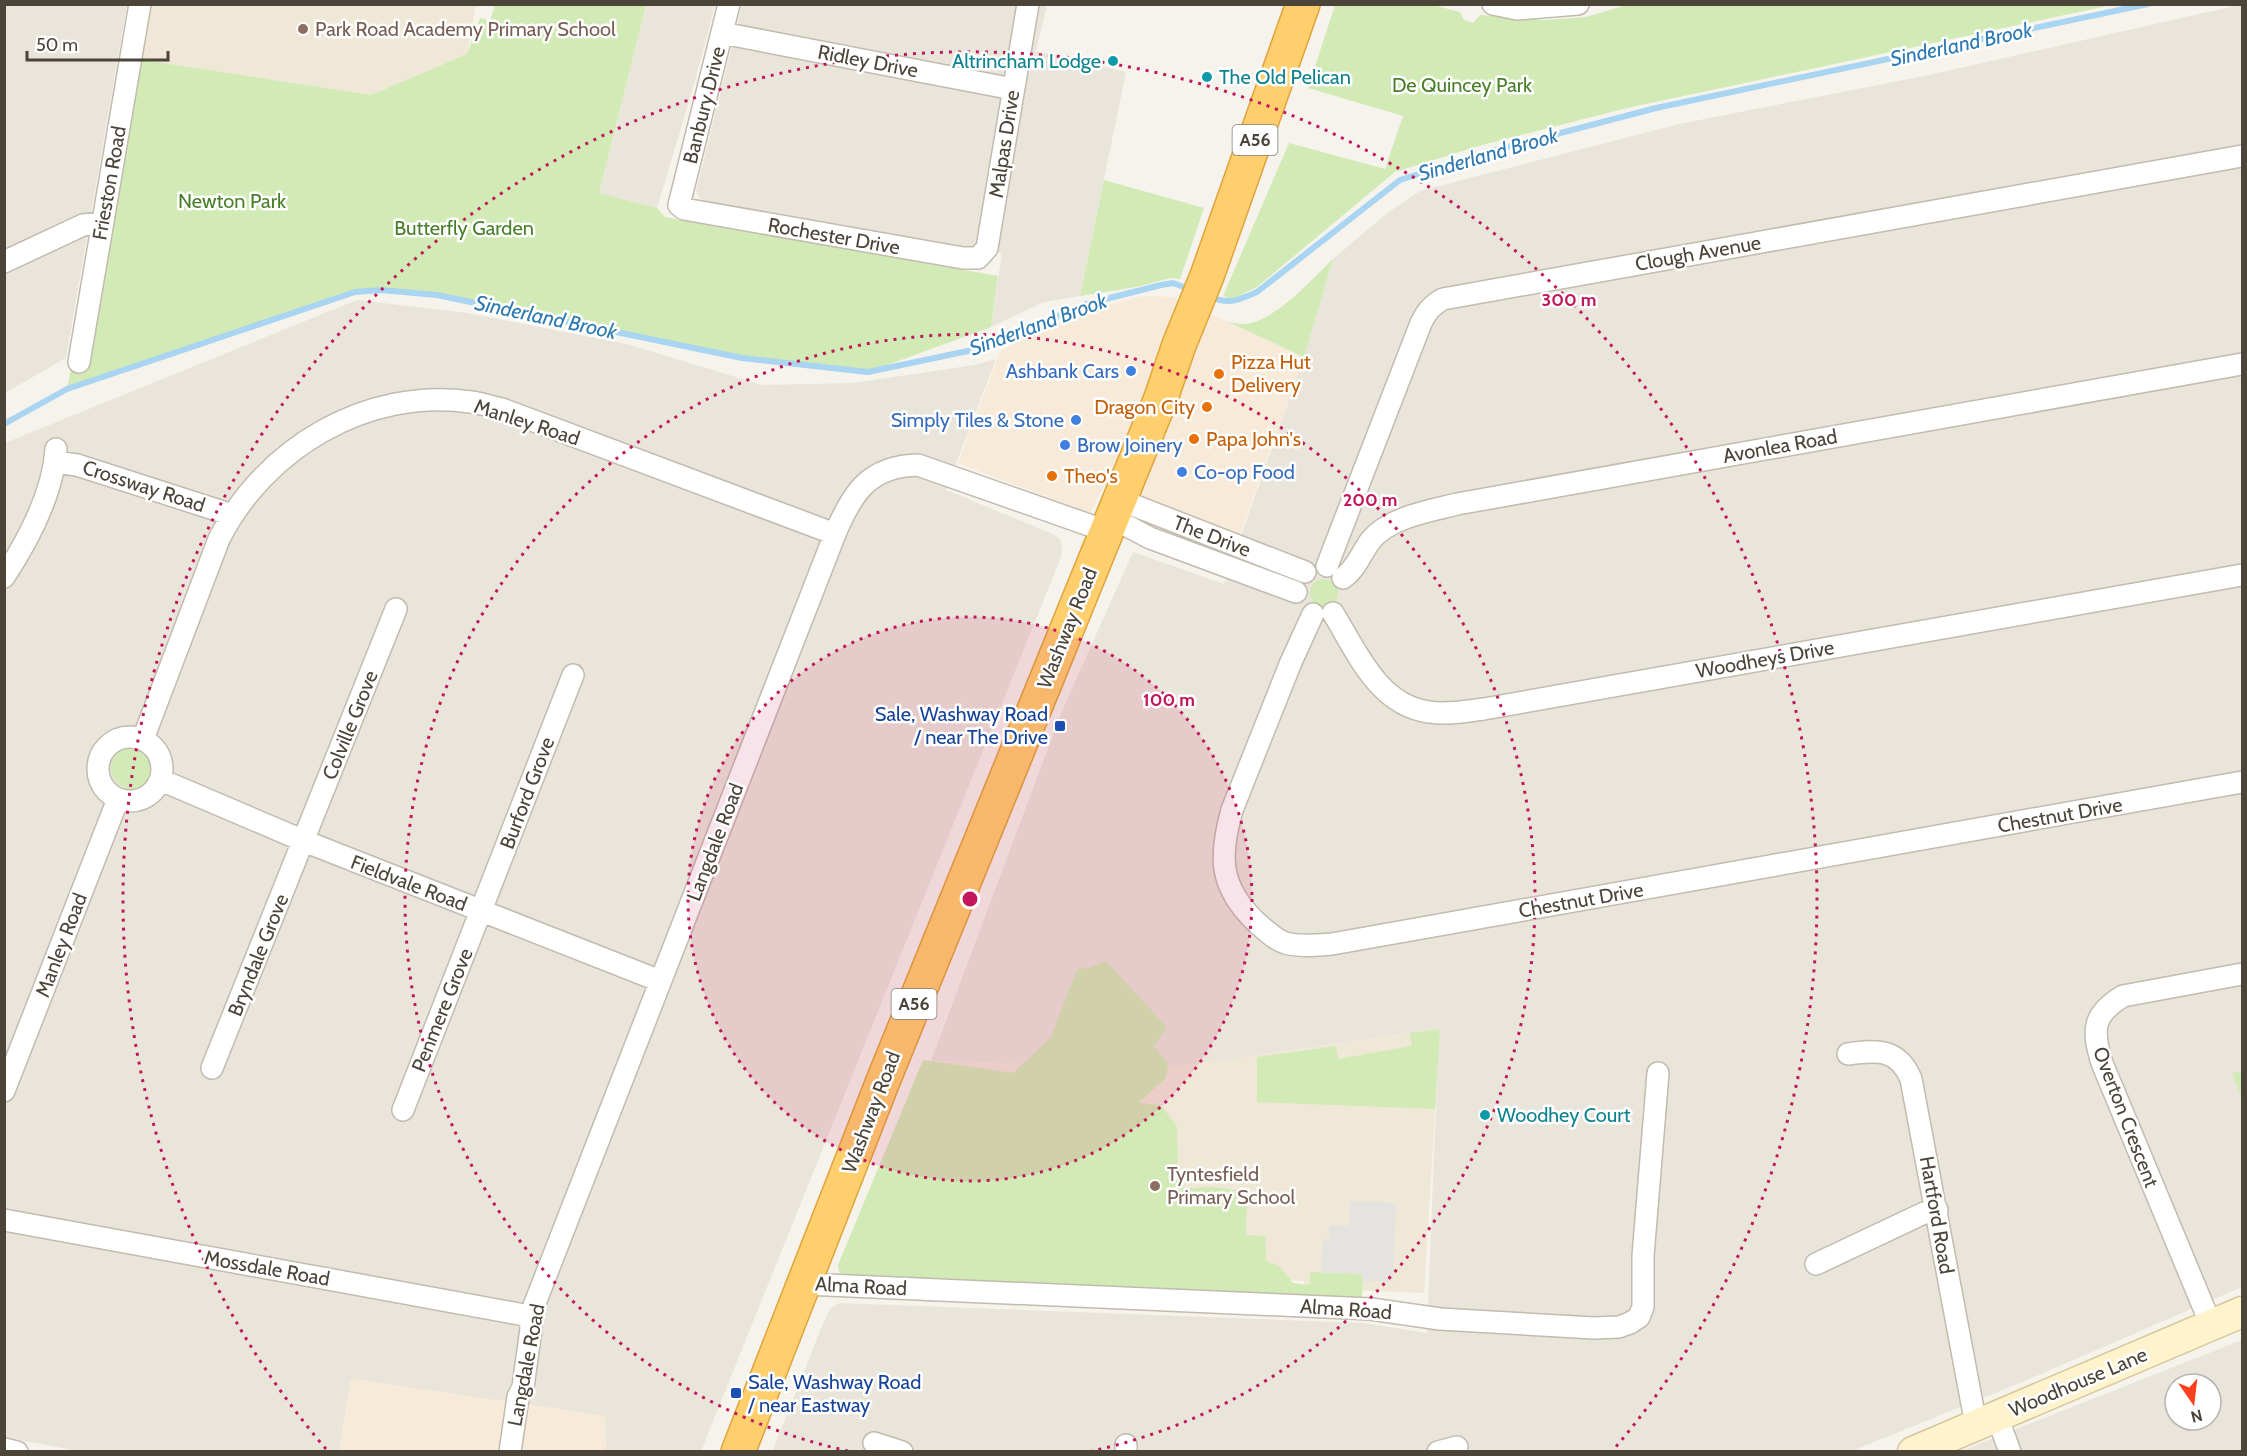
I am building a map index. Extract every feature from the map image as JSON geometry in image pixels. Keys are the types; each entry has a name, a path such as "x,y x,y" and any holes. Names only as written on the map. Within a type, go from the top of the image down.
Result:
{"highway":[{"name":"Washway Road","path":"738,1452 883,1081 1108,527 1207,276 1303,4"}],"street":[{"name":"Frieston Road","path":"79,362 140,4"},
{"name":"Banbury Drive","path":"679,205 729,4"},
{"name":"Malpas Drive","path":"987,248 1028,4"},
{"path":"1493,4 1517,9 1578,4"},
{"name":"Ridley Drive","path":"722,33 1013,89"},
{"name":"Clough Avenue","path":"1335,572 1421,323 1433,304 1443,299 2242,156"},
{"name":"Rochester Drive","path":"679,205 684,209 963,258 978,258 987,248"},
{"path":"4,262 83,225 103,223"},
{"name":"Avonlea Road","path":"1335,572 1351,572 1372,539 1385,529 1413,517 1457,504 2242,364"},
{"name":"Manley Road","path":"143,739 229,518 267,471 292,450 320,431 346,418 372,410 405,403 439,400 471,402 502,409 835,534"},
{"name":"Crossway Road","path":"4,577 18,555 41,508 56,455 77,465 223,512 229,518"},
{"name":"Langdale Road","path":"510,1452 518,1397 523,1387 531,1316 835,534 856,493 870,479 887,470 903,465 918,465 1108,527"},
{"name":"The Drive","path":"1108,527 1116,545 1131,540 1150,538"},
{"name":"The Drive","path":"1108,527 1150,538 1296,592"},
{"name":"The Drive","path":"1108,527 1305,572"},
{"path":"1312,567 1335,572 1347,591 1343,604 1323,614 1301,606 1296,592 1297,584 1305,572 1312,567"},
{"name":"Woodheys Drive","path":"1323,614 1380,686 1408,705 1428,712 1453,713 1484,710 2242,574"},
{"name":"Colville Grove","path":"304,841 396,609"},
{"name":"Chestnut Drive","path":"1323,614 1291,662 1232,810 1225,834 1224,870 1231,892 1244,910 1271,935 1285,943 1308,946 1332,944 2242,782"},
{"name":"Burford Grove","path":"481,911 573,675"},
{"path":"120,738 143,739 158,752 162,760 161,780 156,789 139,800 118,799 102,784 98,773 103,752 111,743 120,738"},
{"name":"Fieldvale Road","path":"161,780 304,841 660,981"},
{"name":"Manley Road","path":"4,1091 118,799"},
{"name":"Bryndale Grove","path":"212,1068 304,841"},
{"name":"Penmere Grove","path":"403,1110 481,911"},
{"name":"Overton Crescent","path":"2211,1325 2102,1063 2096,1044 2095,1027 2100,1015 2109,1005 2123,996 2242,974"},
{"name":"Hartford Road","path":"1848,1054 1872,1051 1891,1055 1905,1065 1911,1079 1937,1210 1986,1421 2010,1452"},
{"name":"Alma Road","path":"805,1284 1371,1309 1440,1319 1593,1328 1619,1327 1639,1317 1643,1307 1643,1256 1658,1073"},
{"path":"1816,1264 1924,1213 1937,1210"},
{"name":"Mossdale Road","path":"4,1220 531,1316"},
{"name":"Woodhouse Lane","path":"1913,1452 2242,1312"},
{"path":"874,1443 902,1452"},
{"path":"4,1449 17,1452"}],"shaded area":[{"path":"5,5 127,5 66,358 5,393"},
{"name":"Park Road Academy Primary School","path":"140,5 476,5 467,54 371,95 131,58"},
{"path":"646,5 715,5 657,208 599,193"},
{"path":"742,5 1047,5 1036,51 1126,72 1080,296 1044,302 991,327 1002,253 904,238 706,202 699,198 696,191"},
{"path":"2242,5 2242,1287 2032,1378 1852,1451 772,1452 822,1326 830,1309 840,1303 1363,1323 1427,1333 1439,1029 1167,1068 931,1061 1062,711 1133,552 1224,584 1304,357 1333,259 1386,214 1420,191 1679,124 1929,75"},
{"path":"1144,296 1173,297 1304,357 1240,534 1104,485 1090,513 958,463 1000,352 1039,329 1102,306"},
{"path":"357,300 467,313 627,344 762,385 853,383 975,365 996,359 946,490 1053,534 1060,539 1061,557 701,1451 606,1451 605,1416 351,1379 339,1451 83,1452 5,1437 5,443"},
{"name":"Tyntesfield Primary School","path":"1440,1029 1424,1293 1304,1288 1304,1281 847,1262 931,1061 1167,1068"},
{"path":"1350,1201 1396,1203 1393,1282 1362,1281 1362,1274 1321,1272 1323,1239 1329,1239 1329,1225 1349,1226"},
{"path":"2242,1340 2242,1451 1962,1452 1978,1444"},
{"path":"351,1379 605,1416 606,1451 339,1452"}],"green space":[{"name":"De Quincey Park","path":"1630,4 2112,5 1627,108 1482,145 1395,172 1257,287 1232,299 1223,296 1289,143 1385,169 1403,116 1308,88 1335,5 1433,5 1460,12 1464,20 1473,23 1480,15 1545,20 1586,17"},
{"name":"Newton Park","path":"495,5 646,5 599,193 657,208 665,217 998,276 991,327 868,372 742,358 437,295 381,290 355,292 67,389 131,58 371,95 467,54 480,18 490,21"},
{"path":"1104,180 1204,208 1180,279 1171,278 1136,287 1080,296"},
{"path":"1333,259 1304,357 1226,321 1244,324 1268,316 1304,288"},
{"path":"1324,579 1334,583 1338,593 1334,603 1324,607 1314,603 1310,593 1314,583"},
{"path":"132,747 140,748 147,753 152,760 152,776 147,783 140,788 132,789 124,788 117,783 112,776 111,768 112,760 117,753 124,748"},
{"path":"1106,961 1167,1027 1154,1046 1168,1063 1166,1078 1138,1103 1161,1105 1177,1127 1180,1186 1219,1188 1247,1193 1246,1235 1265,1236 1266,1261 1279,1266 1293,1283 1310,1285 1310,1272 1363,1274 1362,1301 845,1277 839,1272 838,1265 923,1060 1013,1073 1051,1037 1077,969"},
{"path":"1440,1029 1435,1109 1257,1102 1257,1057 1336,1046 1338,1059 1412,1046 1410,1033"},
{"path":"2242,1071 2242,1098 2232,1073"}],"waterway":[{"name":"Sinderland Brook","path":"1210,297 1229,301 1257,292 1400,180 1484,153 1656,108 2148,4"},
{"name":"Sinderland Brook","path":"4,424 67,389 355,292 381,290 437,295 742,358 868,372 982,348 1086,304 1161,285 1173,283 1192,290"}],"place":[{"name":"Park Road Academy Primary School","path":"303,29"},
{"name":"Altrincham Lodge","path":"1113,61"},
{"name":"The Old Pelican","path":"1207,77"},
{"name":"Ashbank Cars","path":"1131,371"},
{"name":"Pizza Hut Delivery","path":"1219,374"},
{"name":"Dragon City","path":"1207,407"},
{"name":"Simply Tiles & Stone","path":"1076,420"},
{"name":"Papa John's","path":"1194,439"},
{"name":"Brow Joinery","path":"1065,445"},
{"name":"Co-op Food","path":"1182,472"},
{"name":"Theo's","path":"1052,476"},
{"name":"Sale, Washway Road / near The Drive","path":"1060,726"},
{"name":"Woodhey Court","path":"1485,1115"},
{"name":"Tyntesfield Primary School","path":"1155,1186"},
{"name":"Sale, Washway Road / near Eastway","path":"736,1393"}],"park label":[{"name":"Butterfly Garden","path":"464,228"}]}
